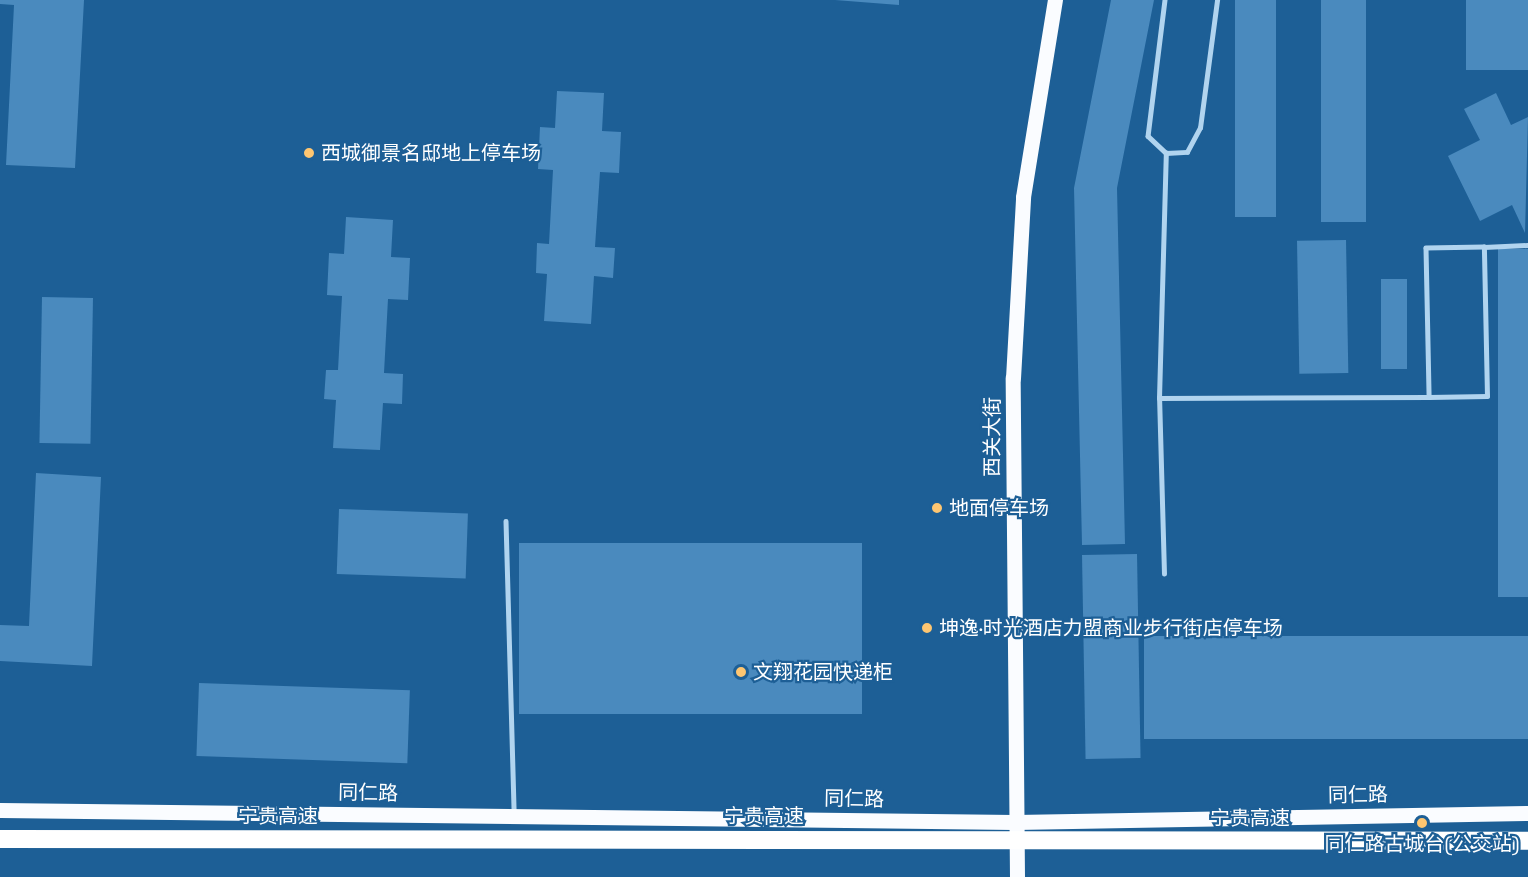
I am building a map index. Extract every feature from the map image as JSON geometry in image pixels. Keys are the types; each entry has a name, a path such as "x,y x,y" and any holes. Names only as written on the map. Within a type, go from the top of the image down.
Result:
{"highway":[{"name":"宁贵高速","path":"0,839 1528,841"}],"main road":[{"name":"西关大街","path":"1017,877 1014,822 1012,378 1023,197 1055,0"},
{"name":"同仁路","path":"0,810 1014,822 1528,813"}],"lane":[{"path":"1164,574 1159,398 1166,153 1149,136 1165,0"},
{"path":"1166,153 1187,152 1200,128 1217,0"},
{"path":"1429,397 1426,248 1528,245"},
{"path":"1159,398 1487,396 1484,247"},
{"path":"506,521 514,816"}],"building":[{"path":"0,0 84,0 75,168 6,165 14,5 0,4"},
{"path":"835,0 899,0 899,5"},
{"path":"1111,0 1154,0 1117,188 1125,544 1082,545 1074,188"},
{"path":"1235,0 1276,0 1276,217 1235,217"},
{"path":"1321,0 1366,0 1366,222 1321,222"},
{"path":"1466,0 1528,0 1528,70 1466,70"},
{"path":"557,91 604,93 602,131 621,132 619,173 600,172 595,247 615,248 613,278 594,276 591,324 544,321 547,274 536,273 537,243 549,244 553,170 538,169 540,127 555,128"},
{"path":"1496,93 1511,125 1528,117 1525,233 1512,205 1480,221 1448,156 1480,140 1464,109"},
{"path":"346,217 393,220 391,257 410,258 408,300 388,299 384,373 403,374 402,404 383,403 380,450 333,448 336,400 324,399 326,370 338,370 342,296 327,295 329,253 344,254"},
{"path":"1346,240 1348,373 1299,374 1297,241"},
{"path":"1498,249 1528,249 1528,597 1498,597"},
{"path":"1381,279 1407,279 1407,369 1381,369"},
{"path":"42,297 93,298 90,444 39,443"},
{"path":"36,473 101,477 92,666 0,661 0,625 29,626"},
{"path":"339,509 468,514 466,578 337,574"},
{"path":"519,543 862,543 862,714 519,714"},
{"path":"1137,554 1141,758 1086,759 1082,555"},
{"path":"1144,636 1528,636 1528,739 1144,739"},
{"path":"199,683 410,690 407,763 196,756"}],"place":[{"name":"西城御景名邸地上停车场","path":"309,153"},
{"name":"地面停车场","path":"937,508"},
{"name":"坤逸·时光酒店力盟商业步行街店停车场","path":"927,628"},
{"name":"文翔花园快递柜","path":"741,672"},
{"name":"同仁路古城台(公交站)","path":"1422,823"}]}
